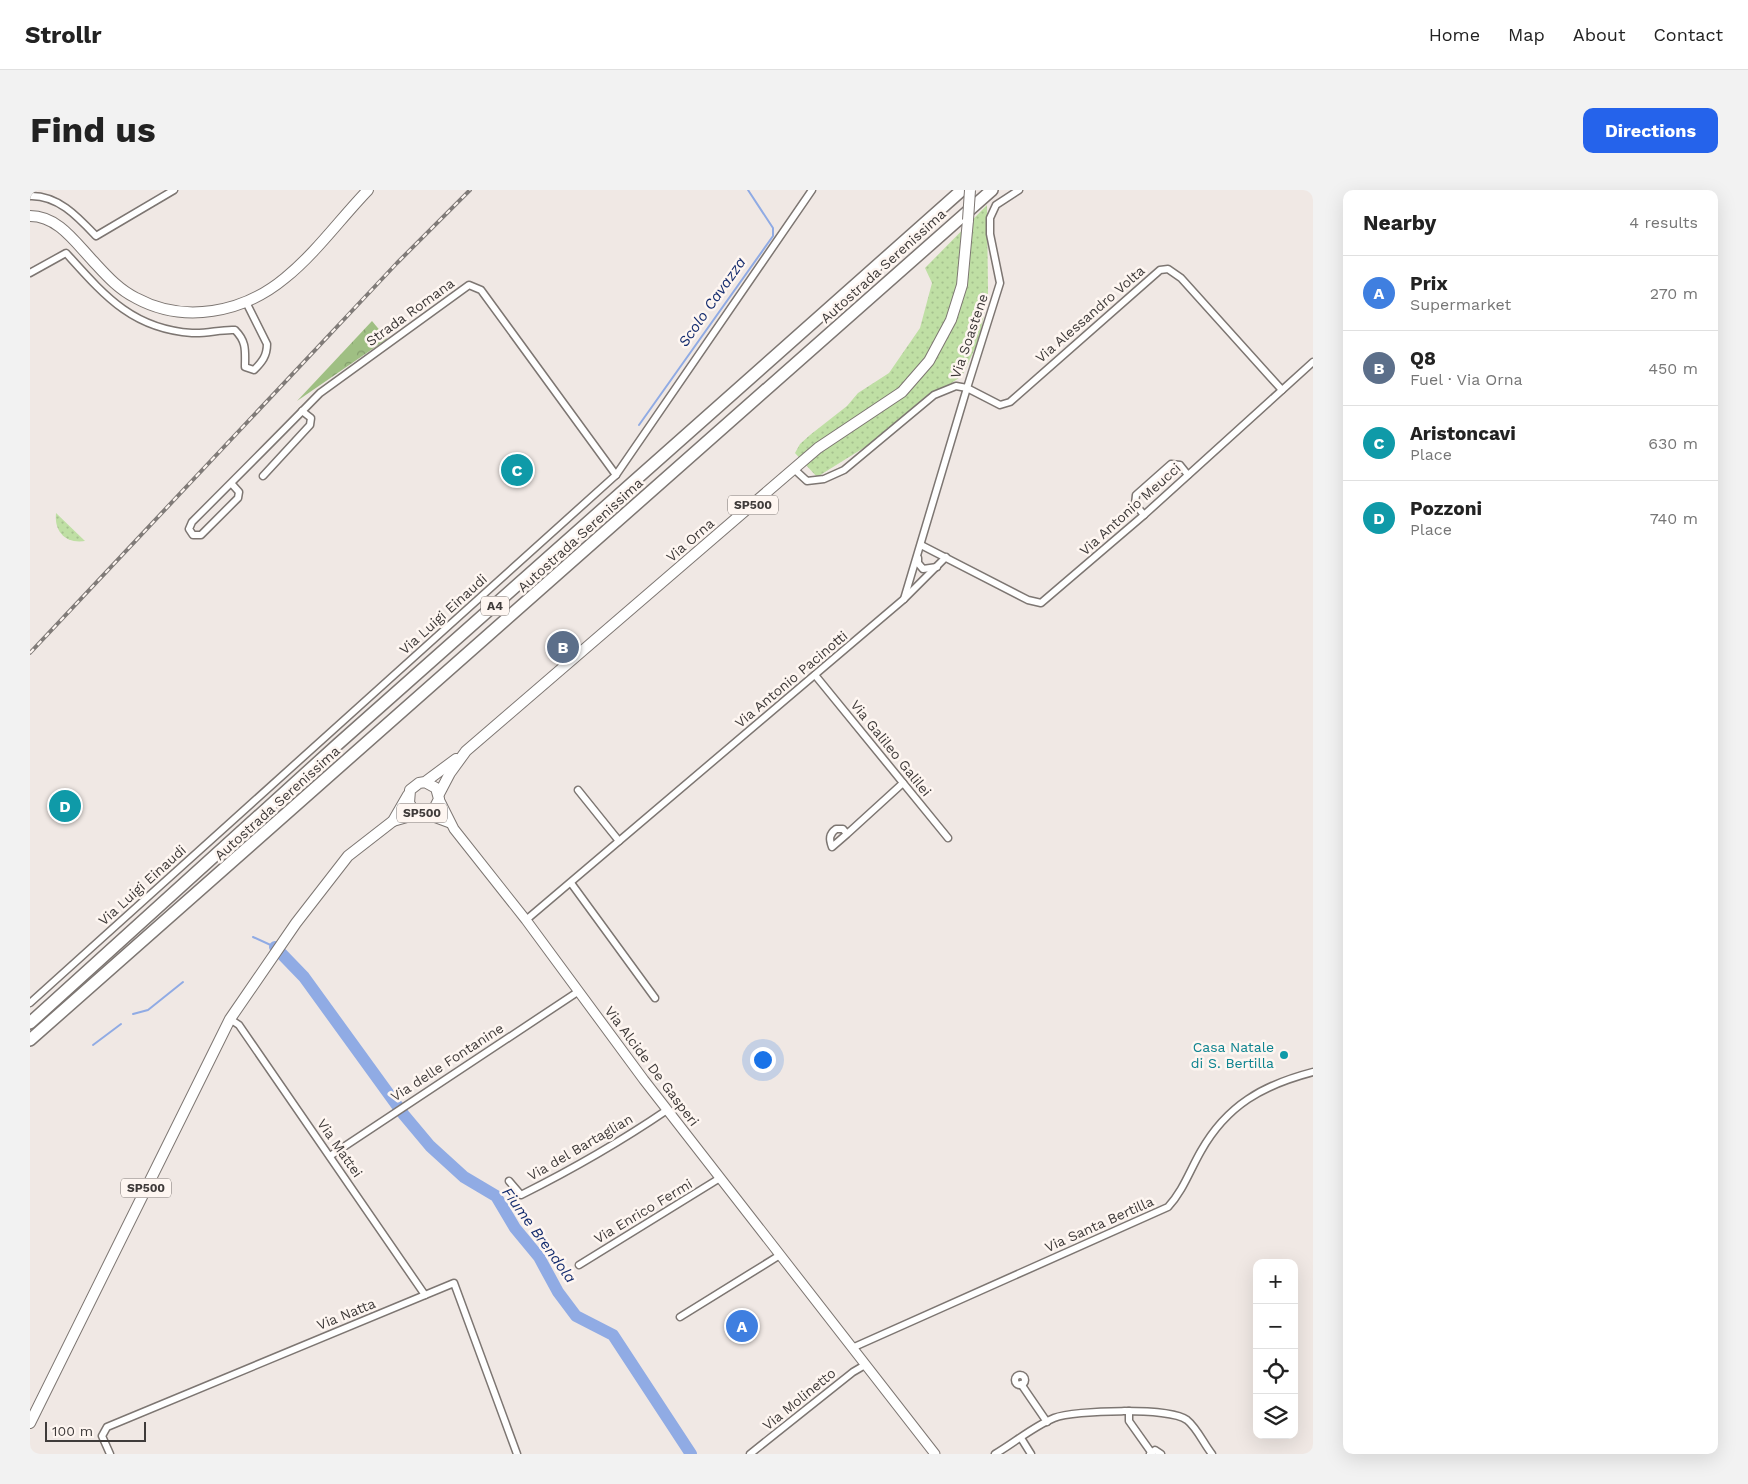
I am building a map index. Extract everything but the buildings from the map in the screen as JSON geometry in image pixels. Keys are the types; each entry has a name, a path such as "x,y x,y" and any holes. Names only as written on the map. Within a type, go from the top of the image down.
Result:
{"highway":[{"name":"Autostrada Serenissima","path":"30,1023 338,744 962,190"},
{"name":"Autostrada Serenissima","path":"30,1040 992,190"}],"main road":[{"path":"30,216 43,218 61,228 112,281 148,304 190,313 224,309 246,302 284,280 303,262 368,190"},
{"name":"Via Orna","path":"439,797 450,773 466,751 818,448 902,392 929,361 944,335 957,305 966,264 970,190"},
{"name":"SP500","path":"30,1423 230,1019 271,958 348,856 393,821 414,785 425,782 466,751"},
{"name":"SP500","path":"393,821 434,810 439,797 436,788 425,782"},
{"name":"SP500","path":"408,795 411,807 422,813"},
{"name":"Via Alcide De Gasperi","path":"439,797 450,823 526,920 667,1110 935,1454"},
{"path":"422,813 450,823"}],"street":[{"path":"30,196 53,200 66,207 96,236 174,190"},
{"name":"Via Luigi Einaudi","path":"30,1003 616,474 812,190"},
{"name":"Via Soastene","path":"794,469 807,481 824,479 844,470 934,394 956,386 967,388 1000,283 990,234 990,218 996,205 1019,190"},
{"path":"30,273 66,254 113,303 143,321 184,332 235,330 242,337 246,346 245,367 254,370 263,362 267,344 246,302"},
{"name":"Via Alessandro Volta","path":"967,388 1000,405 1005,405 1147,280 1160,270 1168,269 1181,278 1282,390"},
{"name":"Strada Romana","path":"231,483 239,492 238,498 201,535 193,535 190,529 192,522 302,411 329,385 469,284 481,290 616,474"},
{"name":"Via Antonio Meucci","path":"921,545 1028,600 1041,603 1144,515 1313,362"},
{"path":"904,599 967,388"},
{"path":"263,476 310,425 311,418 302,411"},
{"path":"1144,515 1135,504 1136,495 1171,464 1180,466 1188,475"},
{"path":"918,556 918,563 922,569 929,570 937,567 946,557"},
{"name":"Via Antonio Pacinotti","path":"526,920 904,599 937,567"},
{"name":"Via Galileo Galilei","path":"815,675 948,838"},
{"path":"847,834 903,783"},
{"path":"578,790 619,841"},
{"path":"571,883 655,998"},
{"name":"Via delle Fontanine","path":"330,1156 579,991"},
{"name":"Via Mattei","path":"230,1019 239,1025 425,1295"},
{"name":"Via Santa Bertilla","path":"852,1348 1168,1207 1176,1198 1201,1151 1222,1120 1241,1102 1262,1090 1313,1072"},
{"name":"Via del Bartaglian","path":"508,1181 521,1195 557,1177 628,1136 667,1110"},
{"name":"Via Enrico Fermi","path":"579,1265 720,1178"},
{"path":"680,1317 780,1255"},
{"name":"Via Natta","path":"110,1454 102,1436 107,1427 454,1282 517,1454"},
{"name":"Via Molinetto","path":"750,1454 853,1372 865,1365"},
{"path":"1021,1384 1047,1422"},
{"path":"1129,1411 1129,1421 1151,1453 1155,1450 1161,1454"},
{"path":"995,1454 1047,1422 1069,1414 1129,1411 1183,1418 1189,1421 1212,1454"},
{"path":"1022,1438 1032,1454"}],"green space":[{"path":"987,205 988,294 979,340 962,376 911,410 878,439 817,477 795,453 800,444 847,406 858,393 889,373 920,328 932,283 925,268"},
{"path":"372,321 387,339 297,401"},
{"path":"56,513 85,541 72,541 63,535 57,526"}],"waterway":[{"name":"Scolo Cavazza","path":"639,425 773,236 773,228 748,190"},
{"path":"253,937 275,947"},
{"name":"Fiume Brendola","path":"275,947 304,977 404,1115 430,1146 464,1177 496,1196 515,1228 539,1257 558,1292 576,1316 613,1335 691,1454"},
{"path":"133,1014 148,1010 183,982"},
{"path":"93,1045 121,1024"}],"railway":[{"path":"30,653 397,263 470,190"}],"place":[{"name":"Aristoncavi","path":"517,470"},
{"name":"Q8","path":"563,647"},
{"name":"Pozzoni","path":"65,806"},
{"name":"Casa Natale di S. Bertilla","path":"1284,1055"},
{"name":"Prix","path":"742,1326"}]}
